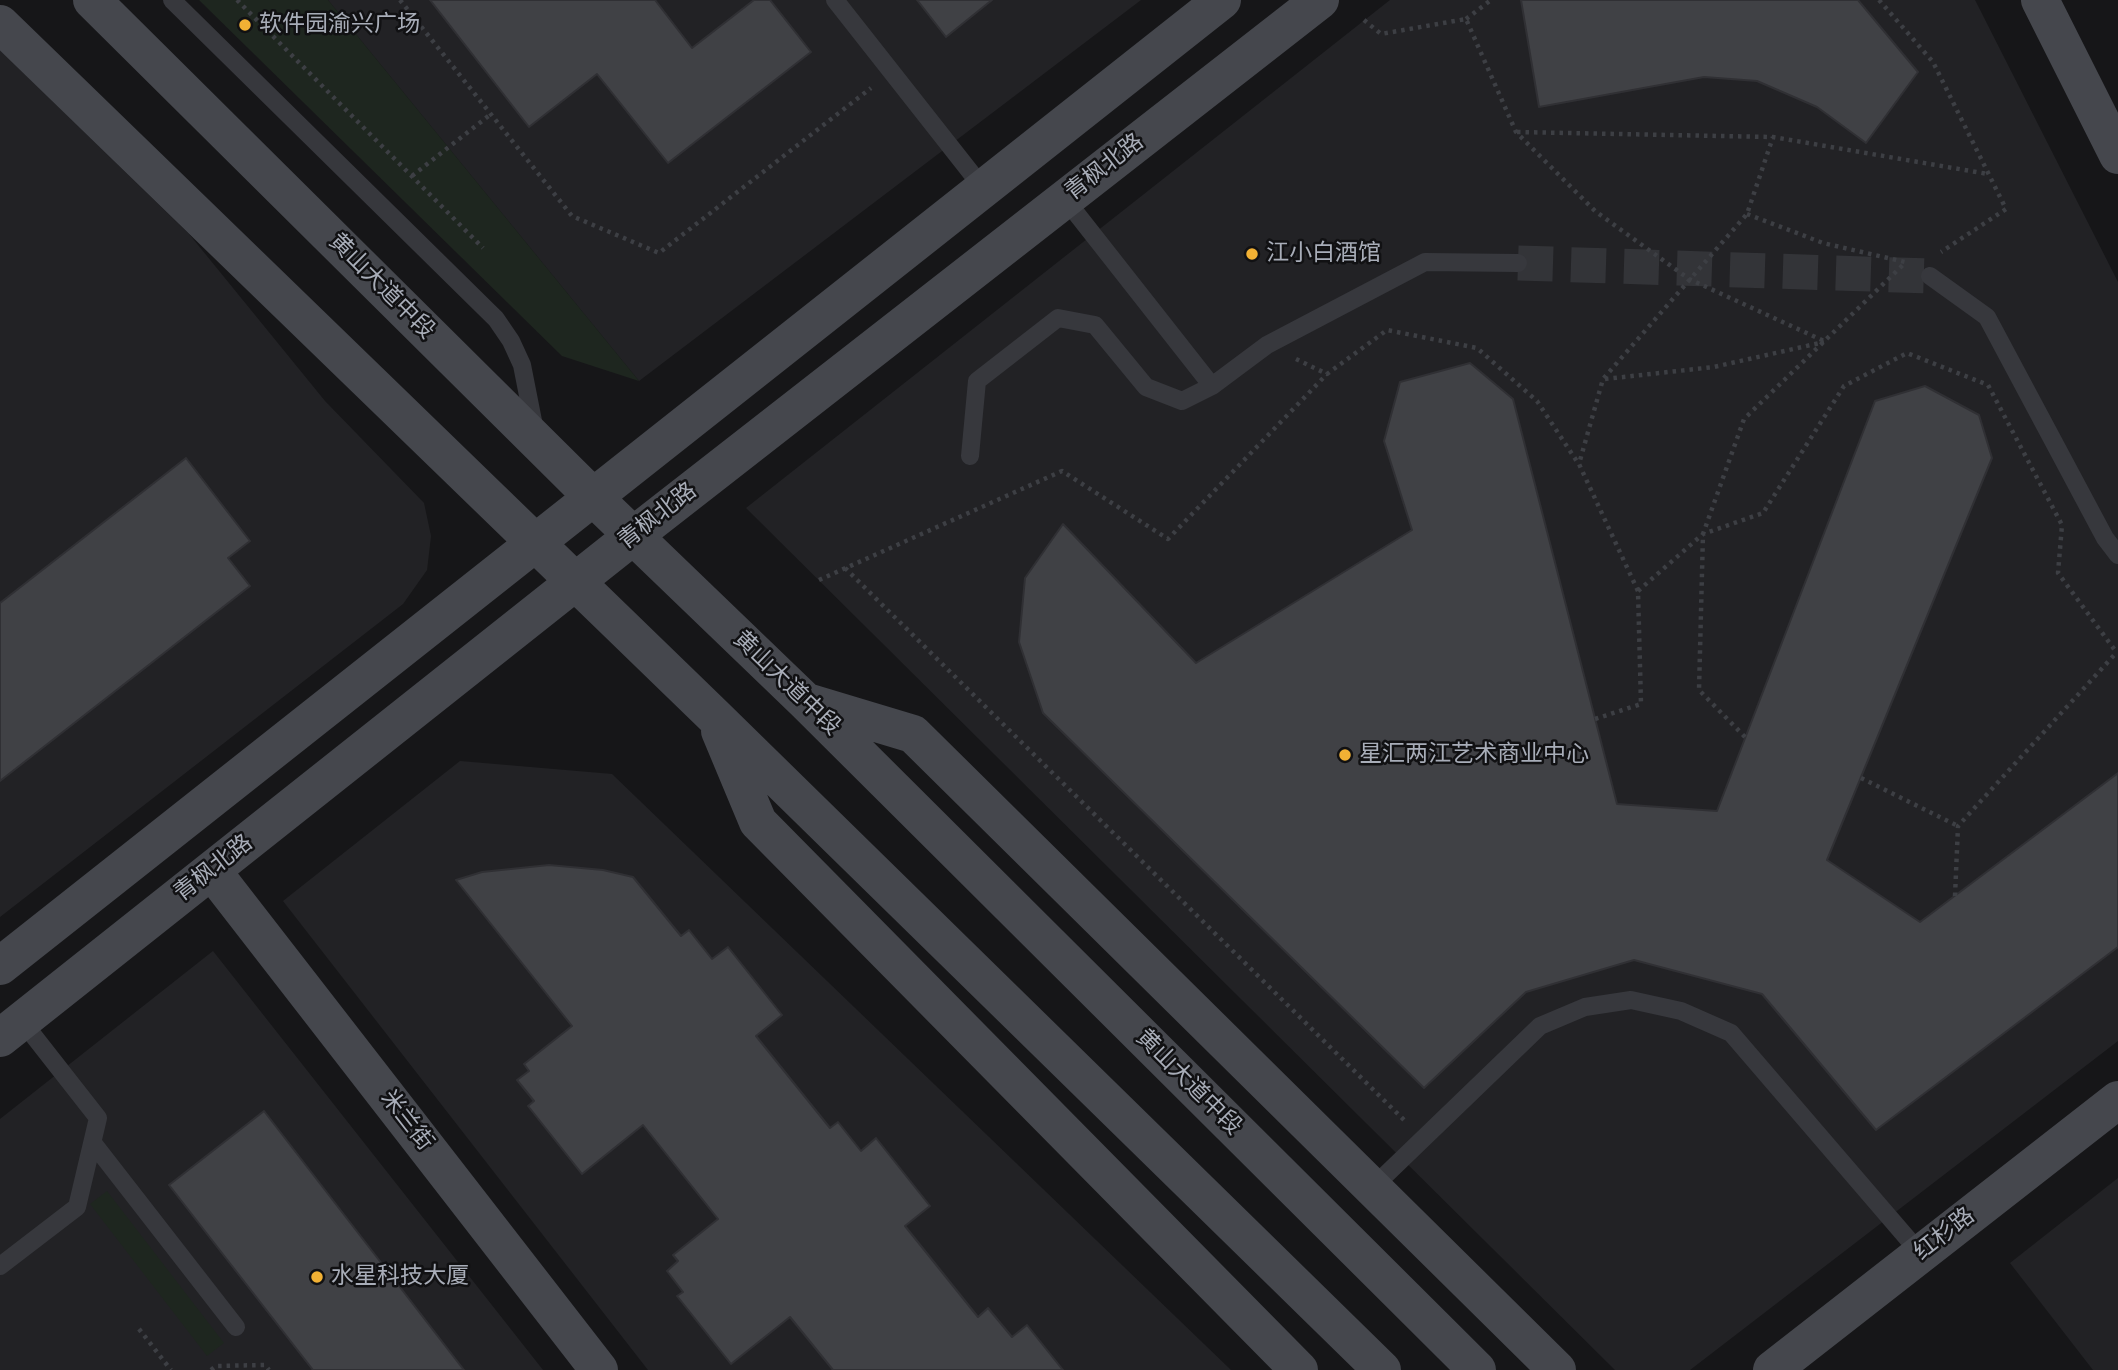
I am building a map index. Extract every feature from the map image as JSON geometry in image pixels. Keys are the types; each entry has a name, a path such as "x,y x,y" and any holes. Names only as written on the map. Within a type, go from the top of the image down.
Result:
{"main road":[{"name":"黄山大道中段","path":"92,0 537,442 804,701 1477,1370"},
{"path":"0,966 1222,0"},
{"name":"青枫北路","path":"11,1029 633,536 1320,0"},
{"path":"2040,0 2118,155"},
{"path":"0,24 1382,1370"},
{"path":"804,701 913,734 1557,1370"},
{"path":"713,716 758,822 1298,1370"},
{"name":"米兰街","path":"212,871 599,1370"},
{"name":"红杉路","path":"1772,1370 2118,1100"}],"lane":[{"path":"172,0 496,319 511,341 522,365 537,442"},
{"path":"835,0 983,188"},
{"path":"1065,199 1212,386"},
{"path":"970,456 977,381 1058,318 1095,324 1146,387 1182,401 1212,386 1267,345 1425,262 1518,263"},
{"path":"1930,276 1987,317 2111,533 2118,555"},
{"path":"1373,1187 1540,1026 1585,1007 1631,1000 1681,1011 1731,1033 1920,1254"},
{"path":"0,1266 77,1206 98,1118 11,1029"},
{"path":"93,1143 236,1327"}],"path":[{"path":"237,0 483,247"},
{"path":"400,0 572,216 659,253 891,72"},
{"path":"1364,20 1381,34 1466,19 1491,0"},
{"path":"1879,0 1933,62 2006,209 1943,251 1931,255"},
{"path":"1466,19 1516,132 1595,211 1689,279 1824,342"},
{"path":"412,176 491,114"},
{"path":"1516,132 1773,137 1989,174"},
{"path":"1579,464 1603,379 1747,214 1773,137"},
{"path":"1747,214 1823,243 1906,262 1918,259"},
{"path":"1745,737 1699,690 1703,534 1744,419 1906,262"},
{"path":"819,580 1062,471 1168,539 1327,374 1387,330 1477,348 1536,401 1579,464 1638,591 1641,704 1595,719"},
{"path":"1603,379 1714,367 1824,342"},
{"path":"1267,345 1327,374"},
{"path":"1638,591 1703,534 1763,513 1843,386 1907,353 1988,384 2062,525 2057,573 2117,652 1958,826 1955,896"},
{"path":"845,568 1423,1139"},
{"path":"1861,778 1958,826"},
{"path":"139,1329 171,1370"},
{"path":"211,1370 216,1366 265,1366 269,1370"}],"shaded area":[{"path":"199,0 328,0 639,381 562,356"},
{"path":"328,0 1141,0 639,381"},
{"name":"星汇两江艺术商业中心","path":"1390,0 1975,0 2118,282 2118,1041 1690,1370 1615,1370 746,508"},
{"path":"0,50 189,234 325,401 424,503 431,536 427,570 403,604 0,917"},
{"path":"460,761 612,774 1231,1370 648,1370 283,901"},
{"path":"213,951 543,1370 0,1370 0,1119"},
{"path":"2118,1178 2118,1370 2093,1370 2010,1263"},
{"path":"107,1191 224,1343 207,1356 90,1204"}],"building":[{"path":"430,0 655,0 692,48 754,0 770,0 811,52 668,163 597,74 529,127"},
{"path":"917,0 992,0 946,37"},
{"path":"1521,0 1858,0 1918,72 1866,143 1817,107 1757,81 1704,77 1539,107"},
{"name":"星汇两江艺术商业中心","path":"1470,363 1513,399 1617,804 1717,811 1875,401 1925,386 1979,415 1992,458 1827,860 1920,922 2118,773 2118,947 1876,1130 1762,994 1634,960 1526,992 1424,1088 1043,713 1019,642 1025,578 1063,524 1196,663 1412,530 1384,441 1400,382"},
{"path":"186,458 250,541 228,558 250,586 0,781 0,603"},
{"path":"549,865 603,870 633,877 681,936 689,930 712,959 728,947 782,1015 756,1036 830,1128 838,1122 861,1151 876,1138 930,1206 905,1226 978,1317 988,1308 1012,1337 1027,1325 1063,1370 833,1370 790,1317 731,1364 677,1296 683,1292 667,1271 678,1261 673,1255 718,1219 643,1125 582,1174 528,1106 534,1101 517,1080 529,1071 524,1064 572,1026 456,880 482,872"},
{"name":"水星科技大厦","path":"264,1111 464,1370 313,1370 169,1185"}],"tunnel":[{"path":"1518,263 1930,276"}],"place":[{"name":"软件园渝兴广场","path":"245,25"},
{"name":"江小白酒馆","path":"1252,254"},
{"name":"星汇两江艺术商业中心","path":"1345,755"},
{"name":"水星科技大厦","path":"317,1277"}]}
